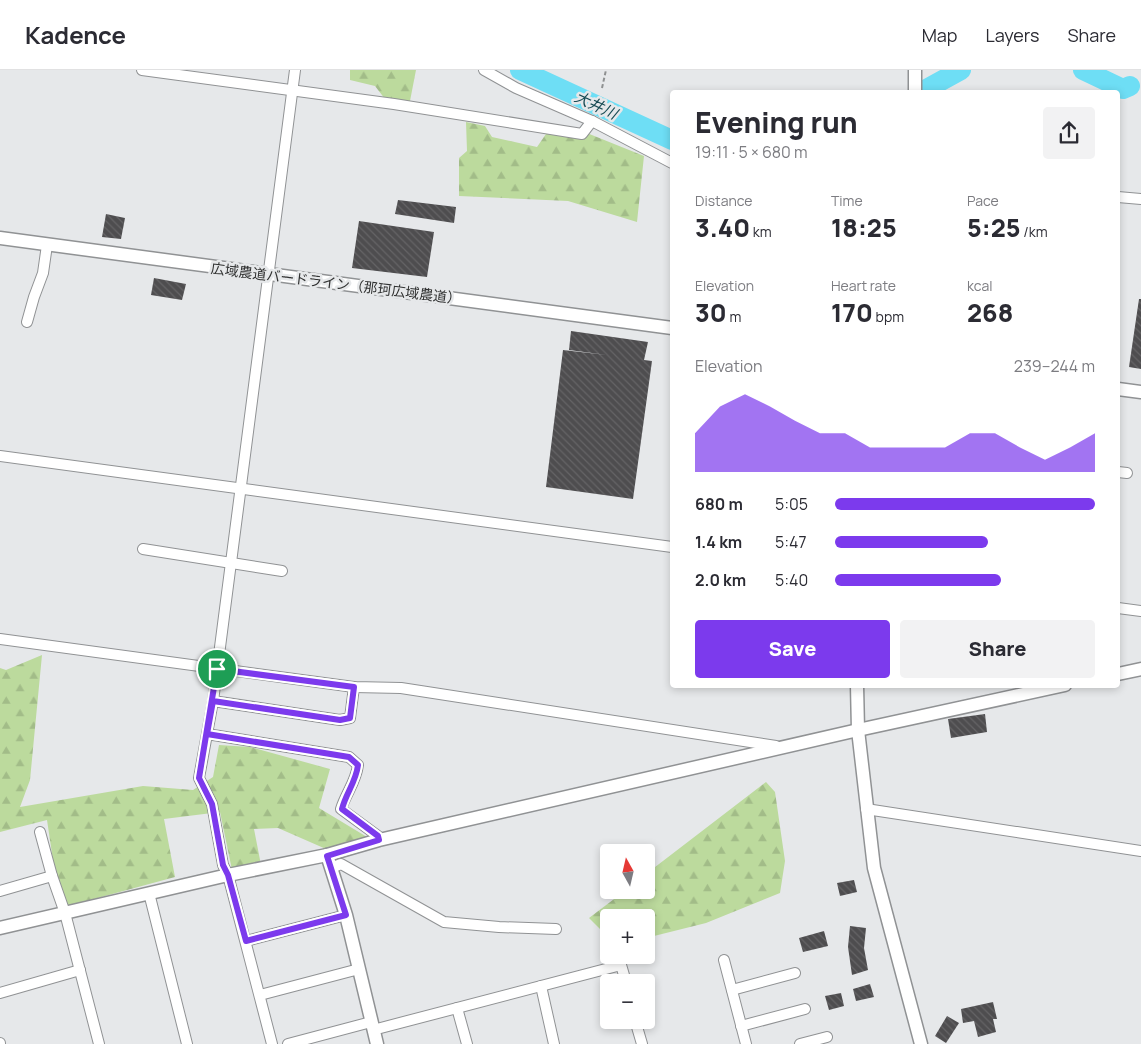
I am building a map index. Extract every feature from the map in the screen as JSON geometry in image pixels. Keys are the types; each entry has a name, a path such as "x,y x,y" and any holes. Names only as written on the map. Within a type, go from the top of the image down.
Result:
{"street":[{"path":"142,70 292,90 582,134 592,121"},
{"path":"272,1044 228,875 223,865 212,804 199,778 213,701 295,70"},
{"path":"484,70 516,88 592,121 670,161"},
{"path":"915,70 915,90"},
{"path":"1120,197 1141,199"},
{"name":"広域農道バードライン（那珂広域農道）","path":"0,238 670,328"},
{"path":"27,322 43,273 47,244"},
{"path":"1120,390 1141,392"},
{"path":"0,456 670,547"},
{"path":"143,549 230,562 237,566 282,571"},
{"path":"1120,608 1141,611"},
{"path":"0,639 354,687 401,688 771,746 790,746"},
{"path":"1120,674 1141,669"},
{"path":"213,701 340,720 350,718 354,687"},
{"path":"857,688 858,730 874,868 893,946 921,1044"},
{"path":"0,928 228,875 329,862 379,840 858,730 1051,688"},
{"path":"207,734 349,757 358,765 356,779 345,796 342,809 378,836 379,840"},
{"path":"866,809 1141,851"},
{"path":"40,832 52,876 65,913 99,1044"},
{"path":"329,862 346,915 377,1044"},
{"path":"329,862 341,864 444,922 499,927 556,929"},
{"path":"0,891 52,876"},
{"path":"148,894 187,1044"},
{"path":"246,941 346,915"},
{"path":"724,960 746,1044"},
{"path":"288,1044 457,1008 621,964 624,974"},
{"path":"260,995 359,969"},
{"path":"0,993 80,970"},
{"path":"732,990 795,973"},
{"path":"541,986 554,1044"},
{"path":"457,1008 466,1044"},
{"path":"741,1026 805,1009"},
{"path":"638,1029 642,1044"},
{"path":"800,1044 827,1037"}],"path":[{"path":"602,88 606,70"}],"green space":[{"path":"350,70 416,70 410,101 385,99 375,86 350,80"},
{"path":"466,122 485,126 492,137 537,147 546,134 572,127 644,156 637,222 568,201 459,196 459,158 467,151"},
{"path":"42,655 30,780 20,807 143,786 193,790 213,777 219,745 250,747 330,769 319,808 367,837 326,849 278,828 254,829 261,865 232,870 220,812 164,819 175,877 68,906 54,867 47,820 0,832 0,668 6,670"},
{"path":"766,782 775,792 785,861 780,893 706,923 655,936 655,909 601,909 614,899 655,899 655,867"},
{"path":"600,910 600,929 589,918"}],"building":[{"path":"398,200 456,207 454,223 395,214"},
{"path":"106,214 125,218 121,239 102,237"},
{"path":"359,221 434,232 427,277 352,268"},
{"path":"154,278 186,284 182,300 151,295"},
{"path":"1139,299 1141,299 1141,369 1129,367"},
{"path":"571,331 648,342 644,360 652,361 633,499 546,487 563,350 607,355 569,350"},
{"path":"985,714 987,732 951,738 948,719"},
{"path":"854,880 857,892 840,896 837,883"},
{"path":"850,926 866,928 864,948 868,970 852,975 848,947"},
{"path":"824,931 828,946 803,952 799,938"},
{"path":"870,984 874,997 856,1001 853,989"},
{"path":"841,993 844,1006 829,1010 825,996"},
{"path":"993,1002 997,1019 993,1019 996,1032 978,1037 974,1021 963,1023 961,1009"},
{"path":"947,1016 959,1023 946,1043 935,1036"}],"waterway":[{"name":"大井川","path":"520,70 670,139"},
{"name":"大井川","path":"925,90 961,70"},
{"name":"大井川","path":"1083,70 1123,89 1130,86"}],"route":[{"path":"217,669 354,687 350,718 340,720 213,701 207,734 349,757 358,765 356,779 345,796 342,809 378,836 379,840 327,856 346,915 246,941 228,875 223,865 212,804 199,778 217,669"}]}
